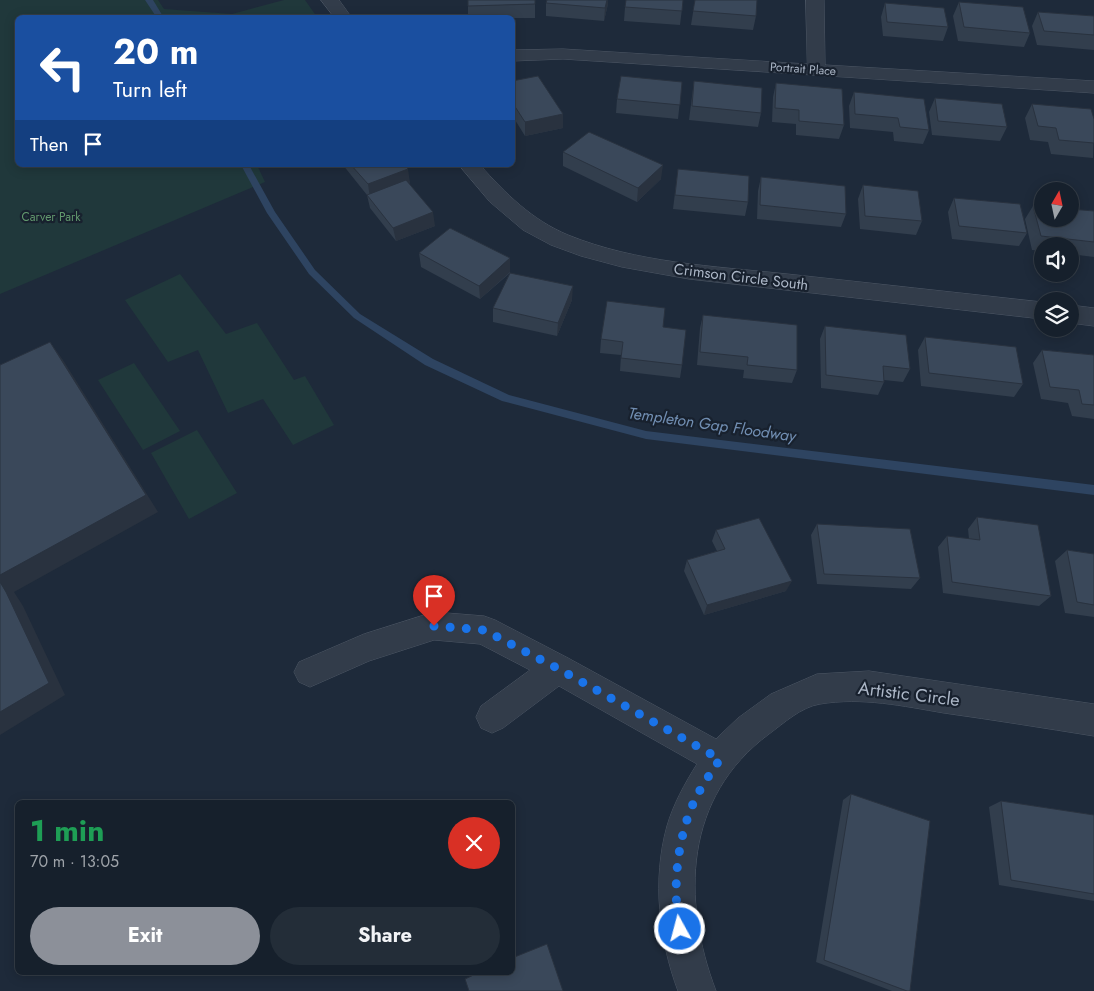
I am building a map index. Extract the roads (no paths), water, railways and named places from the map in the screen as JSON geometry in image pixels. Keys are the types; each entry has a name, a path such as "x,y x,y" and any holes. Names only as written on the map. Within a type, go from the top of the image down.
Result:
{"street":[{"path":"330,0 342,15"},
{"path":"816,0 816,70"},
{"name":"Portrait Place","path":"515,56 563,54 1094,88"},
{"name":"Crimson Circle South","path":"471,167 503,204 532,225 561,239 600,253 674,269 1034,310"},
{"path":"1079,315 1094,317"},
{"path":"310,672 364,648 434,626 484,630 557,668 720,759"},
{"path":"492,717 557,668"},
{"name":"Artistic Circle","path":"697,991 691,975 677,913 678,863 684,826 698,793 720,759 749,729 782,705 817,689 869,686 1094,720"}],"waterway":[{"name":"Templeton Gap Floodway","path":"149,0 159,15"},
{"name":"Templeton Gap Floodway","path":"246,167 271,213 312,272 357,316 429,362 506,398 646,435 1094,490"}],"park label":[{"name":"Carver Park","path":"51,217"}]}
